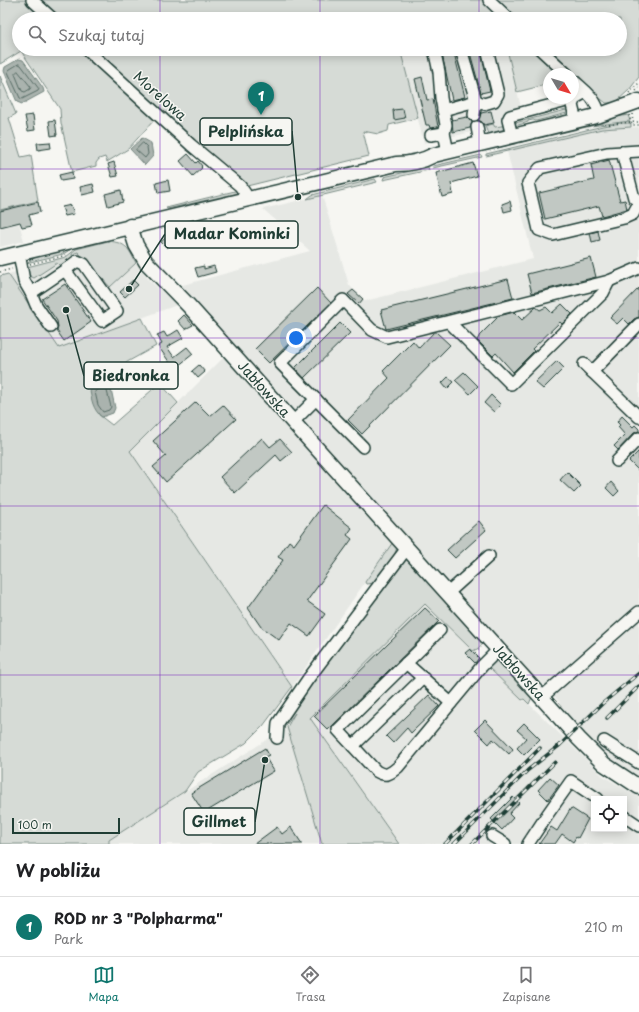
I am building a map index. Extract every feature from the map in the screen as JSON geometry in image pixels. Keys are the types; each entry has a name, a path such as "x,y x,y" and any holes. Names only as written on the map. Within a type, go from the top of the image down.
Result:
{"main road":[{"path":"0,258 19,260 130,226 396,164 415,156 441,154 605,114 639,101"},
{"path":"605,114 634,112"},
{"name":"Jabłowska","path":"130,226 136,244 146,262 188,306 594,755 604,764 639,787"}],"street":[{"path":"32,0 45,12"},
{"path":"489,0 502,12"},
{"name":"Morelowa","path":"94,56 191,145 240,186 245,192 247,199"},
{"path":"436,56 446,125 441,154"},
{"path":"464,56 476,101 474,115"},
{"path":"443,110 476,101 484,104 494,101 498,94 489,56"},
{"path":"548,56 561,68"},
{"path":"579,86 605,114"},
{"path":"576,121 572,105 575,98 586,92"},
{"path":"512,136 508,120 510,116 555,104"},
{"path":"477,127 480,144"},
{"path":"431,135 444,133"},
{"path":"622,152 634,198 639,202 633,214 624,218 553,235 539,230 528,183 540,168 607,153 622,152 639,151"},
{"path":"19,260 24,281 36,305 51,327"},
{"path":"31,293 77,260 84,264 117,311 102,321 65,270"},
{"path":"363,447 280,363 343,300 372,330 387,337 609,281 639,268"},
{"path":"449,322 511,384 603,294 609,281"},
{"path":"639,324 588,368 639,417"},
{"path":"293,422 316,400"},
{"path":"617,461 639,438"},
{"path":"278,738 278,723 308,679 407,548"},
{"path":"448,593 489,556"},
{"path":"542,697 639,612"},
{"path":"440,630 338,730 376,771 381,774 391,774 482,666 499,650"},
{"path":"406,663 451,703"},
{"path":"353,746 423,678"},
{"path":"604,741 639,763"},
{"path":"528,844 546,815 572,781 594,796"},
{"path":"627,818 639,826"},
{"path":"492,836 504,844"}],"path":[{"path":"634,112 632,124 639,125"},
{"path":"0,272 19,260 63,256 69,252"},
{"path":"475,653 486,643"}],"shaded area":[{"path":"0,0 27,0 40,12 12,12 13,56 0,64"},
{"path":"38,0 485,0 498,12 51,12"},
{"path":"494,0 639,0 639,77 629,90 615,103 606,103 601,99 598,100 579,81 579,68 566,68 554,56 627,56 627,12 507,12"},
{"path":"24,56 88,56 156,118 128,149 107,162 105,157 99,159 96,166 72,172 61,123 60,109"},
{"path":"99,56 402,56 418,118 389,125 388,131 378,134 363,131 369,156 247,186 202,151"},
{"path":"402,56 509,56 524,120 424,143"},
{"path":"509,56 543,56 555,68 543,68 543,86 517,92"},
{"path":"0,76 16,114 9,118 21,157 31,155 38,201 0,210"},
{"path":"570,109 571,112 536,121 528,121 512,127 511,124"},
{"path":"628,115 630,121 591,126 485,151 485,148"},
{"path":"621,123 631,123 631,127 602,129 486,156 486,154"},
{"path":"493,124 495,127 507,125 508,128 488,134 485,126"},
{"path":"639,127 639,778 608,759 600,751 559,706 560,703 549,690 539,680 534,678 179,286 310,251 263,209 322,195 349,285 365,301 533,259 507,151 602,129"},
{"path":"481,155 482,157 433,168 433,166"},
{"path":"428,167 429,170 383,180 384,177"},
{"path":"375,179 377,182 307,199 312,195"},
{"path":"239,190 239,193 166,208"},
{"path":"11,208 19,223 24,241 0,247 0,210"},
{"path":"108,241 119,243 126,247 136,263 110,287 78,252 72,254 73,259 61,267 57,263 34,278 30,276 26,269 27,267 66,257 76,249"},
{"path":"80,244 63,254 26,263 36,257"},
{"path":"76,249 110,287 136,263 149,280 177,305 59,348 8,274 62,261"},
{"path":"8,274 59,348 142,318 156,346 111,371 111,377 91,389 99,415 112,425 160,383 178,403 130,451 292,687 263,726 246,743 198,772 185,791 109,840 109,844 0,844 0,276"},
{"path":"225,356 393,542 292,687 130,451"},
{"path":"393,542 397,547 394,557 375,583 366,584 365,582"},
{"path":"403,559 408,559 484,643 473,651 425,604 310,718 399,844 322,844 287,727 295,713 283,729 284,718"},
{"path":"425,604 523,701 525,700 603,776 639,797 639,844 399,844 310,718"},
{"path":"496,660 501,662 532,697 529,704 524,699 522,700 486,665 489,662"},
{"path":"287,727 322,844 109,844 109,840"}],"water":[{"path":"19,59 23,60 43,88 44,92 22,104 17,102 4,71 5,67"},
{"path":"142,138 151,143 153,156 145,165 130,149"},
{"path":"105,381 110,384 115,408 113,413 102,417 95,408 90,389"}],"building":[{"path":"442,56 455,56 465,97 452,100"},
{"path":"471,56 482,56 490,91 481,93"},
{"path":"422,77 427,100 433,99 438,127 430,128 429,125 426,125 415,79"},
{"path":"403,109 405,118 394,120 393,110"},
{"path":"491,111 494,123 484,125 478,120 481,113"},
{"path":"33,115 35,130 28,131 25,116"},
{"path":"467,117 472,122 470,128 453,132 452,120"},
{"path":"55,120 57,135 51,136 49,121"},
{"path":"50,142 51,148 38,150 37,143"},
{"path":"188,154 196,163 198,161 202,166 202,168 193,176 180,161"},
{"path":"609,160 620,201 625,200 627,209 602,216 599,206 545,219 539,193 594,180 591,165"},
{"path":"114,162 118,176 112,177 108,164"},
{"path":"473,163 477,176 451,183 453,194 442,197 436,173"},
{"path":"72,172 73,179 61,181 59,175"},
{"path":"168,180 170,191 158,193 156,183"},
{"path":"93,184 95,192 82,195 80,187"},
{"path":"121,190 123,202 108,206 105,194"},
{"path":"510,201 512,210 504,212 502,204"},
{"path":"38,202 40,212 29,215 32,225 22,227 20,222 0,227 0,211"},
{"path":"71,205 74,214 65,216 62,207"},
{"path":"175,229 181,235 167,248 161,242"},
{"path":"598,231 600,240 592,242 590,233"},
{"path":"591,258 596,277 532,293 527,274"},
{"path":"204,266 204,269 214,266 216,272 198,277 195,268"},
{"path":"508,279 513,298 386,329 381,310"},
{"path":"133,280 138,285 125,297 120,292"},
{"path":"65,284 91,322 64,341 57,331 57,321 42,299"},
{"path":"317,288 331,303 269,363 255,349"},
{"path":"639,288 639,317 634,319 629,324 623,318 617,324 610,318"},
{"path":"353,290 363,299 359,304 348,294"},
{"path":"562,304 572,314 562,324 560,322 532,349 534,351 513,372 496,353 493,356 477,340 479,336 499,316 514,312 522,320 536,307 540,310 546,307 552,313"},
{"path":"184,315 193,325 185,329 178,321"},
{"path":"340,323 350,333 304,378 295,368"},
{"path":"178,330 183,338 167,347 174,357 187,347 193,354 173,370 168,365 170,363 158,346 162,344 157,335 164,332 167,337"},
{"path":"434,332 436,332 450,345 362,434 348,420 389,378 383,371 413,341 419,348"},
{"path":"557,361 564,368 543,389 535,382"},
{"path":"199,365 205,372 198,378 192,371"},
{"path":"464,372 478,386 470,394 455,380"},
{"path":"448,377 454,382 447,389 442,383"},
{"path":"491,395 501,405 494,412 484,403"},
{"path":"196,402 210,416 223,405 236,419 166,482 153,467 166,456 153,441"},
{"path":"622,416 633,427 635,425 639,431 634,433 618,450 614,446 625,435 618,427 620,425 617,422"},
{"path":"262,438 270,447 280,439 292,452 281,461 276,455 235,493 220,477"},
{"path":"639,451 639,471 629,461"},
{"path":"567,472 581,486 574,493 560,480"},
{"path":"611,482 619,491 614,496 606,488"},
{"path":"323,505 352,528 347,535 352,539 307,601 325,614 309,636 291,623 279,640 261,627 248,608 283,560 278,557 289,541 294,545"},
{"path":"479,521 486,530 455,558 447,550"},
{"path":"425,608 439,621 328,730 314,716"},
{"path":"470,649 479,658 475,663 465,653"},
{"path":"429,695 439,706 411,733 407,728 393,743 386,736"},
{"path":"485,720 513,749 509,754 493,739 489,744 475,730"},
{"path":"524,723 540,739 524,755 517,748 526,738 517,730"},
{"path":"265,748 269,755 265,757 274,771 204,813 191,793"},
{"path":"550,777 559,785 548,800 538,790"},
{"path":"513,797 519,803 509,814 513,818 502,830 491,819"},
{"path":"571,808 588,819 578,838 576,837 573,842 562,834 555,844 539,844 551,827 557,831"},
{"path":"277,827 282,834 291,827 302,844 254,844"}],"railway":[{"path":"454,844 528,770 560,745 603,703 639,673"},
{"path":"607,718 639,686"},
{"path":"445,844 540,748"},
{"path":"472,844 555,762"}],"place":[{"name":"ROD nr 3 \"Polpharma\"","path":"261,115"},
{"name":"Pelplińska","path":"298,197"},
{"name":"Madar Kominki","path":"129,289"},
{"name":"Biedronka","path":"66,310"},
{"name":"Gillmet","path":"265,760"}]}
